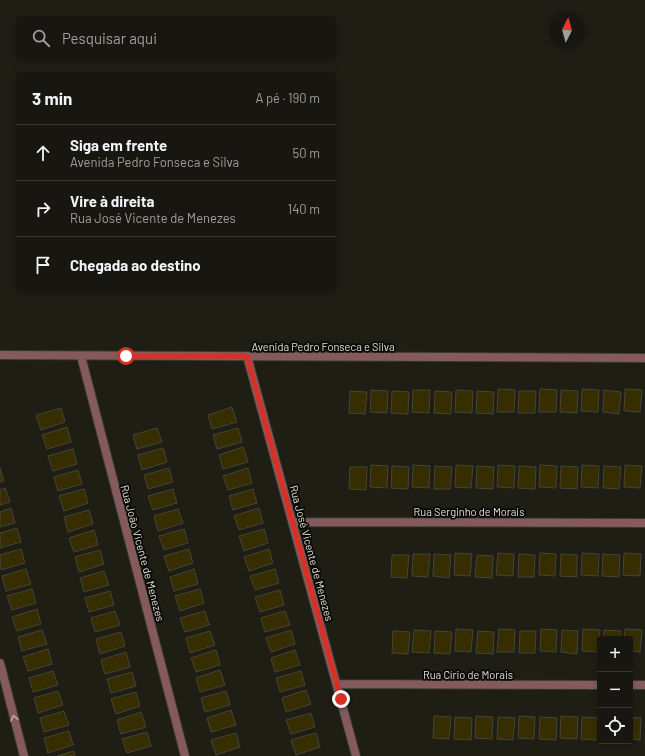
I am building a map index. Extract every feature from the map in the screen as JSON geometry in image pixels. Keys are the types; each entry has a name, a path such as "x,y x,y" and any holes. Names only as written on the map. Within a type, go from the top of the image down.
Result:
{"street":[{"name":"Avenida Pedro Fonseca e Silva","path":"0,356 645,358"},
{"name":"Rua João Vicente de Menezes","path":"80,356 185,756"},
{"name":"Rua José Vicente de Menezes","path":"247,356 356,756"},
{"name":"Rua Serginho de Morais","path":"292,522 645,523"},
{"path":"0,663 24,756"},
{"name":"Rua Círio de Morais","path":"337,684 597,685"},
{"path":"633,685 645,685"}],"building":[{"path":"498,389 515,390 514,412 497,412"},
{"path":"540,389 557,390 556,412 539,412"},
{"path":"582,389 599,390 598,412 581,411"},
{"path":"625,389 642,390 640,412 624,411"},
{"path":"371,390 388,391 387,413 370,412"},
{"path":"413,390 430,390 429,413 412,412"},
{"path":"456,390 473,391 472,413 455,412"},
{"path":"561,390 578,391 577,413 560,412"},
{"path":"604,390 621,392 619,414 603,412"},
{"path":"350,391 367,392 365,414 349,413"},
{"path":"392,391 409,392 408,414 391,413"},
{"path":"435,391 452,392 451,414 434,413"},
{"path":"477,391 494,392 493,414 476,413"},
{"path":"519,391 536,391 535,413 518,413"},
{"path":"232,407 237,422 212,429 208,415"},
{"path":"61,408 65,422 41,430 36,415"},
{"path":"67,427 71,442 47,449 42,435"},
{"path":"157,428 162,442 137,449 133,435"},
{"path":"238,428 242,442 217,449 213,435"},
{"path":"243,447 248,462 223,469 219,455"},
{"path":"163,448 167,462 142,470 138,455"},
{"path":"73,449 77,464 53,471 48,456"},
{"path":"371,465 388,466 387,488 370,487"},
{"path":"413,465 430,466 429,488 412,487"},
{"path":"456,465 473,466 471,488 455,487"},
{"path":"498,465 515,466 514,488 497,487"},
{"path":"540,465 557,466 556,488 539,487"},
{"path":"582,465 599,466 598,488 581,487"},
{"path":"625,465 642,466 640,488 624,487"},
{"path":"392,466 409,467 408,489 391,488"},
{"path":"435,466 452,467 450,489 434,489"},
{"path":"477,466 494,467 493,489 476,488"},
{"path":"519,466 536,467 535,489 518,488"},
{"path":"561,466 578,467 577,489 560,488"},
{"path":"604,466 621,467 619,489 603,488"},
{"path":"350,467 367,467 366,490 349,489"},
{"path":"0,468 4,481 0,482"},
{"path":"169,468 173,482 148,489 144,475"},
{"path":"248,468 252,483 228,490 223,476"},
{"path":"78,470 82,484 58,491 54,477"},
{"path":"5,488 10,502 0,505 0,490"},
{"path":"84,489 88,503 64,511 59,496"},
{"path":"173,489 177,503 153,510 148,496"},
{"path":"253,489 257,503 233,510 229,496"},
{"path":"11,508 15,523 0,527 0,512"},
{"path":"259,508 263,523 239,530 234,516"},
{"path":"178,509 183,523 158,531 154,516"},
{"path":"89,510 93,524 68,532 64,517"},
{"path":"17,528 21,542 0,548 0,533"},
{"path":"184,529 188,543 164,550 159,536"},
{"path":"264,529 268,543 244,551 239,536"},
{"path":"94,530 98,545 74,552 69,538"},
{"path":"21,549 25,563 1,570 0,555"},
{"path":"189,549 193,563 169,571 164,556"},
{"path":"269,549 273,563 249,571 244,557"},
{"path":"100,550 104,564 79,572 75,557"},
{"path":"455,553 472,554 470,576 454,575"},
{"path":"498,553 514,554 513,576 496,575"},
{"path":"540,553 556,554 555,576 539,575"},
{"path":"582,553 599,554 598,576 581,575"},
{"path":"624,553 641,554 640,576 623,575"},
{"path":"413,554 430,554 428,577 412,576"},
{"path":"434,554 451,555 449,578 433,576"},
{"path":"519,554 535,555 534,577 518,577"},
{"path":"561,554 577,555 577,577 560,576"},
{"path":"603,554 620,555 619,577 602,576"},
{"path":"392,555 409,555 407,578 391,577"},
{"path":"477,555 493,556 492,578 475,577"},
{"path":"26,569 31,584 6,591 2,576"},
{"path":"194,569 198,584 174,591 170,577"},
{"path":"275,569 279,583 255,590 250,576"},
{"path":"104,571 109,585 84,592 80,578"},
{"path":"32,589 36,603 12,610 7,596"},
{"path":"200,589 204,603 180,611 175,596"},
{"path":"280,590 284,605 260,612 255,597"},
{"path":"110,591 114,605 89,612 85,598"},
{"path":"37,609 41,624 17,631 12,617"},
{"path":"115,611 120,625 95,632 91,618"},
{"path":"205,611 209,625 185,632 180,618"},
{"path":"285,611 290,625 265,632 261,618"},
{"path":"456,629 473,630 471,652 455,651"},
{"path":"499,629 515,630 514,652 497,652"},
{"path":"541,629 557,630 556,652 540,651"},
{"path":"583,629 600,630 599,636 597,636 597,652 582,651"},
{"path":"625,629 642,630 640,652 633,651 633,636 624,636"},
{"path":"42,630 47,644 22,651 18,637"},
{"path":"291,630 295,644 271,652 266,638"},
{"path":"414,630 431,631 429,653 412,652"},
{"path":"562,630 578,631 577,654 561,652"},
{"path":"604,630 621,631 620,636 604,636"},
{"path":"210,631 215,645 190,653 186,638"},
{"path":"393,631 410,632 408,654 392,653"},
{"path":"435,631 452,632 450,654 434,653"},
{"path":"478,631 494,632 493,654 476,653"},
{"path":"520,631 536,631 535,653 519,653"},
{"path":"121,632 125,646 100,654 96,639"},
{"path":"48,649 52,664 28,671 23,657"},
{"path":"216,650 220,665 196,672 191,658"},
{"path":"295,650 300,665 275,672 271,658"},
{"path":"126,652 130,667 105,674 101,660"},
{"path":"220,670 225,685 200,692 196,678"},
{"path":"53,671 58,685 33,692 29,678"},
{"path":"301,671 305,685 280,692 276,678"},
{"path":"132,672 136,686 111,693 107,679"},
{"path":"306,690 311,704 286,712 282,698"},
{"path":"58,691 63,705 38,713 34,698"},
{"path":"226,691 230,705 205,712 201,698"},
{"path":"136,692 140,706 116,714 111,699"},
{"path":"231,710 236,725 211,732 207,718"},
{"path":"64,711 69,725 44,732 40,718"},
{"path":"141,712 146,727 121,734 117,720"},
{"path":"311,713 315,727 291,734 286,720"},
{"path":"434,716 451,717 449,739 433,738"},
{"path":"476,716 493,717 492,739 475,738"},
{"path":"519,716 535,717 534,739 518,738"},
{"path":"561,716 578,717 577,739 560,738"},
{"path":"455,717 472,718 471,740 454,739"},
{"path":"498,717 515,718 513,740 497,739"},
{"path":"540,717 557,718 556,740 539,739"},
{"path":"582,717 597,718 597,740 581,739"},
{"path":"633,717 641,718 640,740 633,739"},
{"path":"69,731 73,745 48,753 44,738"},
{"path":"147,732 151,746 127,753 122,739"},
{"path":"236,733 240,747 216,755 211,740"},
{"path":"316,733 320,747 296,755 291,740"},
{"path":"74,751 75,756 57,756"}],"route":[{"path":"126,356 247,356 341,699"}]}
